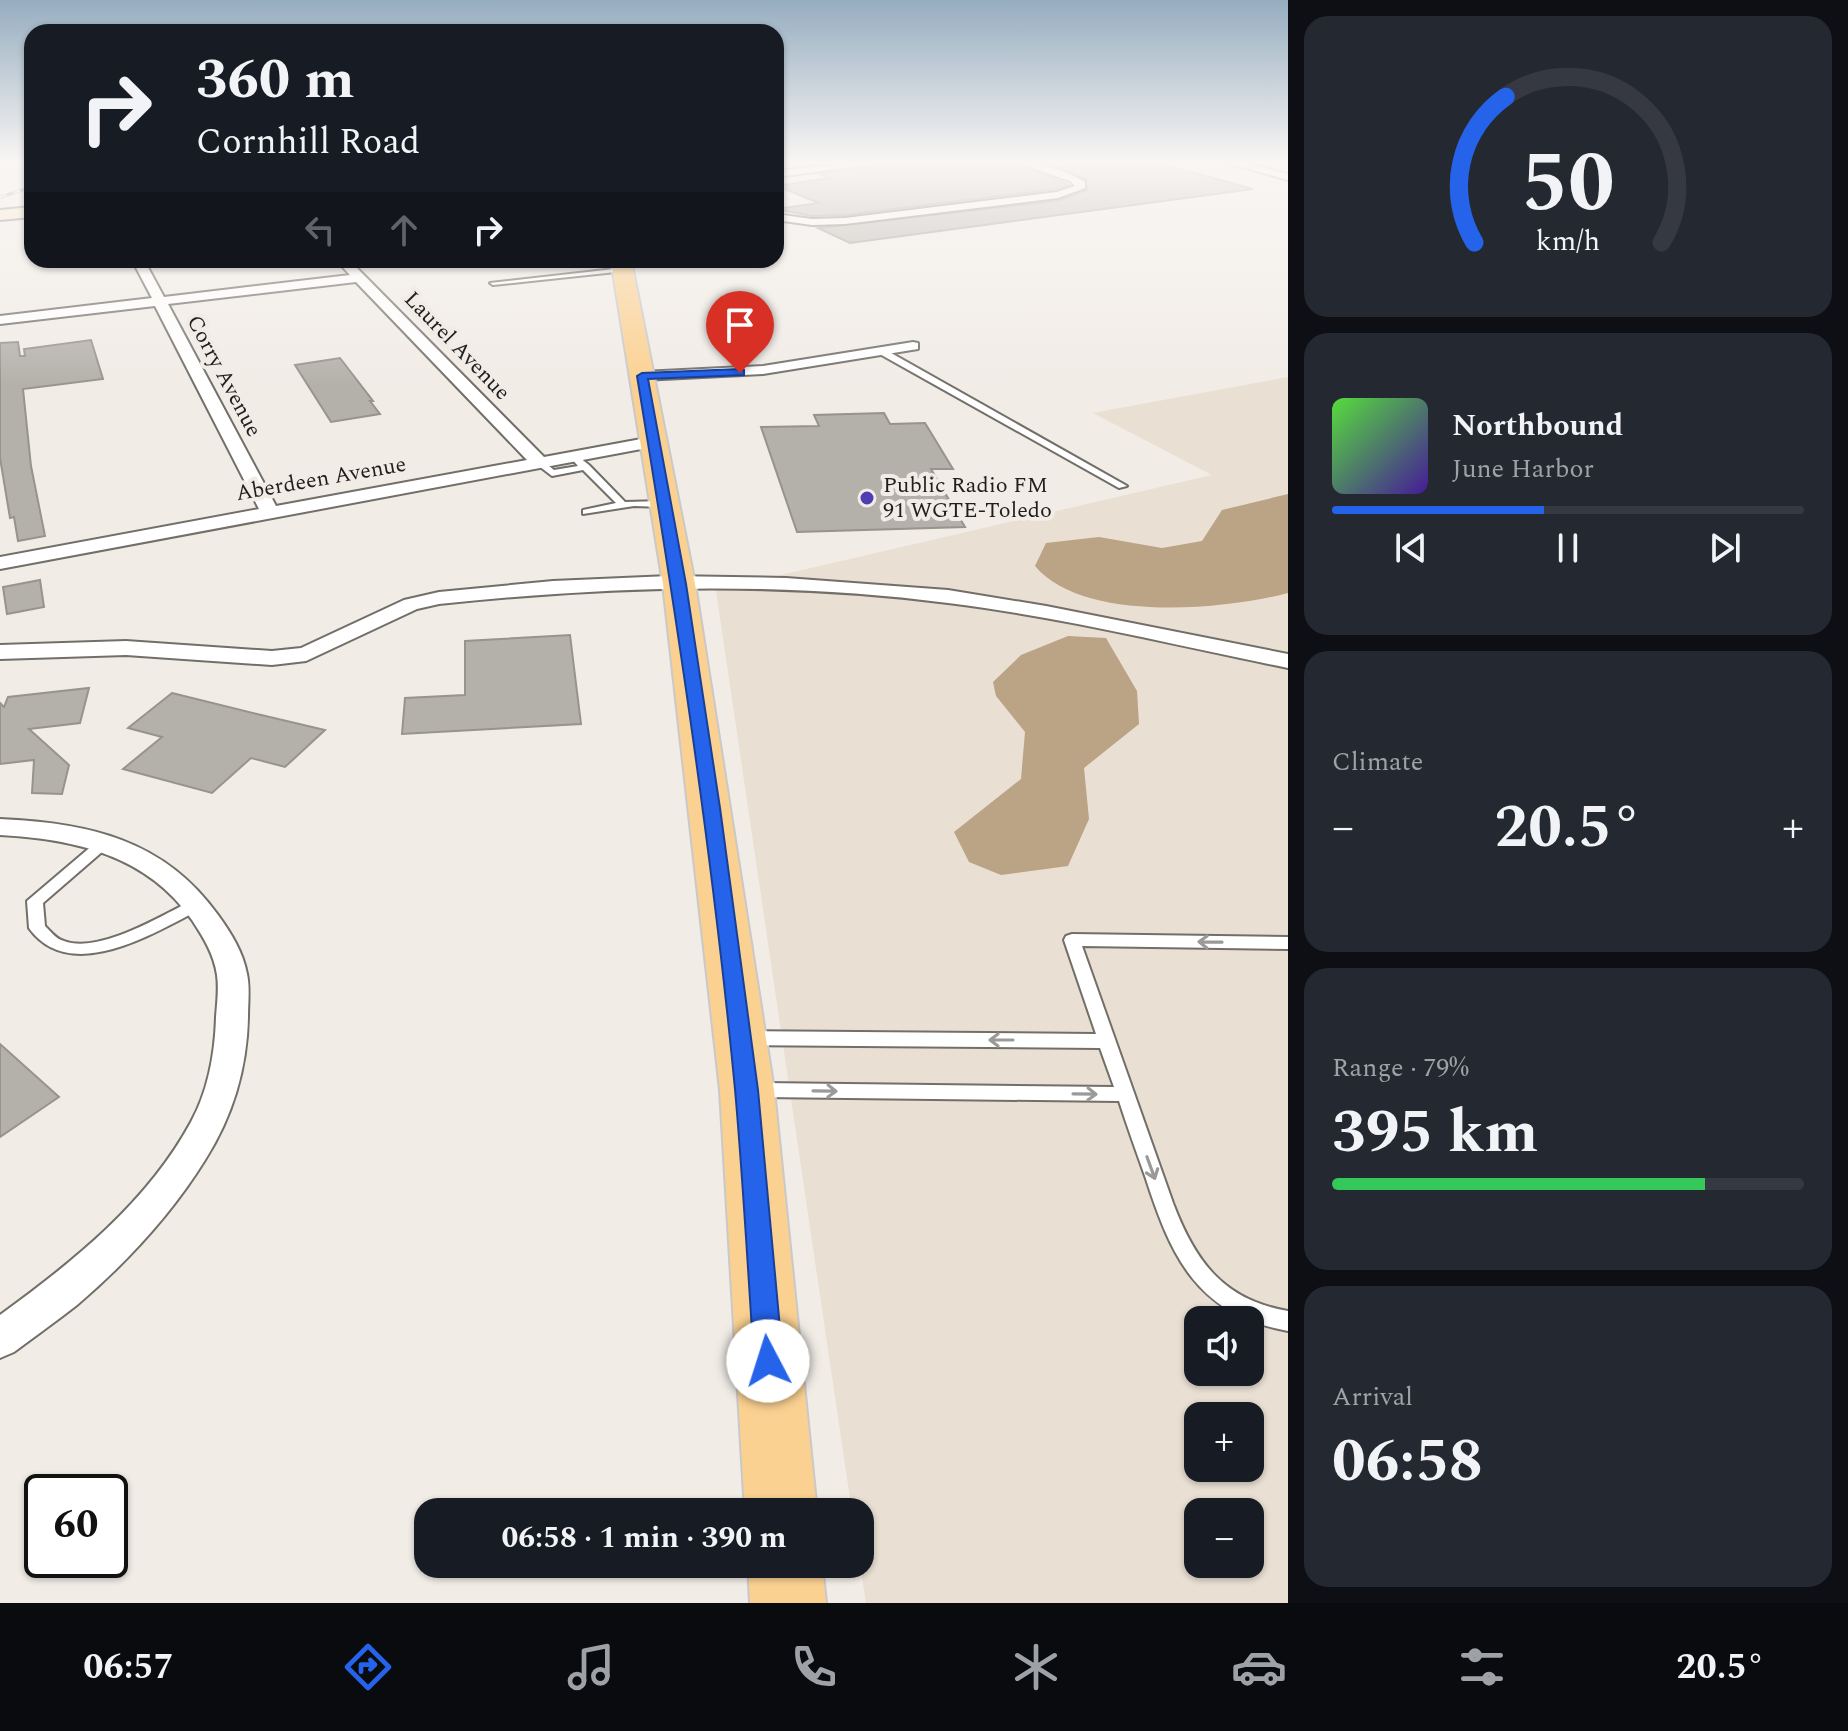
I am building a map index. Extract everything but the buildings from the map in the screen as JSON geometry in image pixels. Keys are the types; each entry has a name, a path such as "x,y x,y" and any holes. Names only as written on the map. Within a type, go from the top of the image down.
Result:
{"main road":[{"path":"623,268 679,584 743,1064 780,1498"},
{"path":"786,1578 788,1603"}],"street":[{"name":"Corry Avenue","path":"142,268 270,513"},
{"name":"Laurel Avenue","path":"350,268 540,463"},
{"path":"0,320 359,278"},
{"path":"642,376 740,373 913,346"},
{"name":"Aberdeen Avenue","path":"0,563 540,463 580,462 652,442"},
{"path":"0,652 126,648 272,658 306,654 411,604 439,598 478,593 679,584 853,588 932,595 1288,661"},
{"path":"0,827 53,831 105,842 164,871 198,904 227,953 233,980 231,1040 217,1107 179,1170 112,1249 67,1289 0,1339"}],"lane":[{"path":"493,283 600,268"},
{"path":"881,351 1122,486"},
{"path":"580,462 623,505"},
{"path":"587,512 623,505 663,504"},
{"path":"105,842 35,901 37,928 55,945 80,950 118,941 198,904"},
{"path":"1288,943 1072,940 1169,1217 1189,1260 1205,1280 1224,1296 1251,1311 1288,1321"},
{"path":"743,1064 1107,1041"},
{"path":"743,1064 1125,1094"}],"shaded area":[{"path":"1288,377 1288,1603 866,1603 862,1578 874,1578 874,1498 850,1498 714,577 768,578 1212,475 1093,413"},
{"path":"1288,494 1288,593 1192,607 1119,604 1086,597 1057,584 1035,566 1046,543 1099,537 1162,548 1202,541 1222,510"},
{"path":"1068,636 1106,638 1137,691 1139,724 1084,768 1089,819 1068,866 1001,875 969,862 954,832 1021,779 1025,732 996,696 993,682 1021,655"}],"place":[{"name":"Public Radio FM 91 WGTE-Toledo","path":"867,498"}],"route":[{"path":"740,373 642,376 679,584 711,808 747,1090 768,1361"}]}
